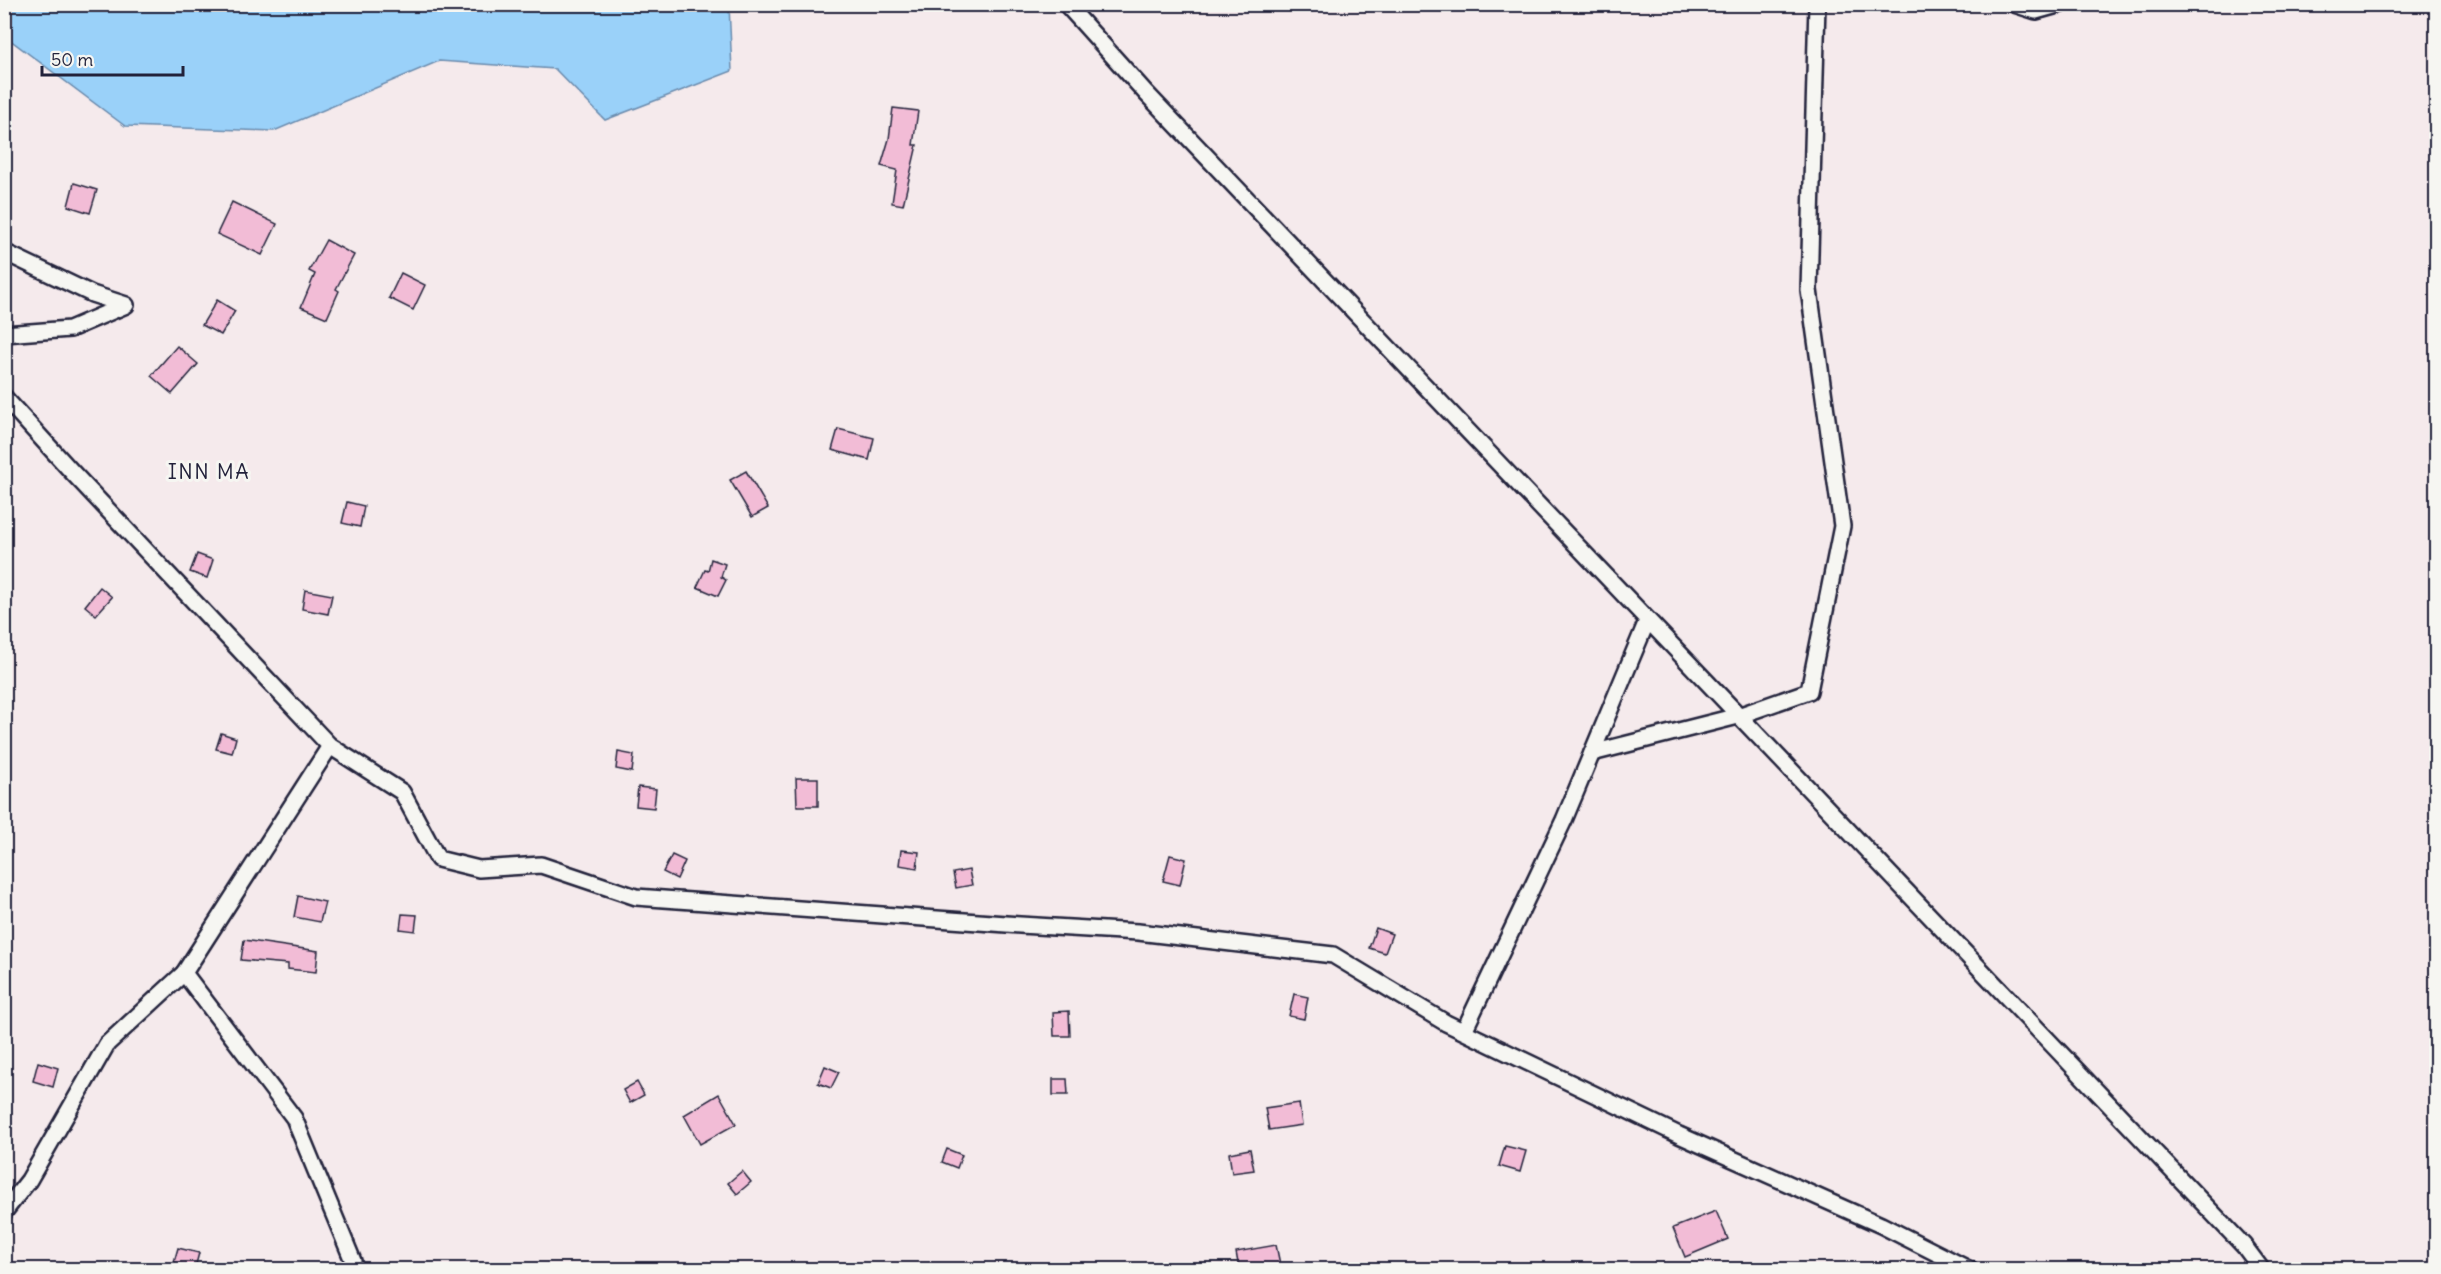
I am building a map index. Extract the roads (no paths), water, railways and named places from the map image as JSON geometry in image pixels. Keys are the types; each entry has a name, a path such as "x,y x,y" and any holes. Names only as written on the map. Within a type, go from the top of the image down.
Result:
{"street":[{"path":"1066,4 1154,101 1647,621 2244,1246 2262,1269"},
{"path":"1592,753 1738,716 1809,691 1842,526 1809,290 1817,4"},
{"path":"2014,4 2036,11 2061,4"},
{"path":"4,252 92,294 126,305 70,329 4,334"},
{"path":"4,397 330,746 402,792 438,859 479,869 541,865 636,897 1138,932 1333,955 1464,1031 1679,1135 1881,1225 1970,1269"},
{"path":"1464,1031 1564,820 1647,621"},
{"path":"4,1212 29,1180 107,1044 184,973 330,746"},
{"path":"184,973 294,1118 353,1261 350,1269"}],"water":[{"path":"4,5 729,5 732,71 605,120 555,69 439,61 274,131 125,126 5,36"}],"district":[{"name":"INN MA","path":"209,472"}]}
